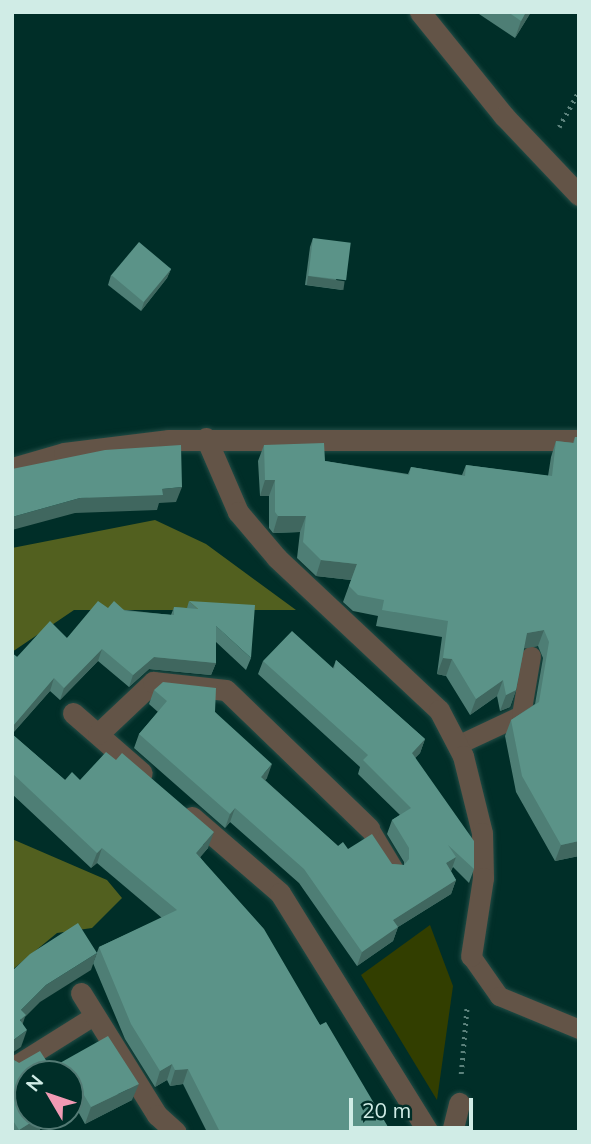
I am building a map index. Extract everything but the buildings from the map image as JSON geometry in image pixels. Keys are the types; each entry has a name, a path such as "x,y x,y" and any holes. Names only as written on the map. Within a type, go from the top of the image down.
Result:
{"street":[{"path":"420,12 543,157 579,195"},
{"path":"12,468 64,453 206,438 579,440"},
{"path":"206,438 238,512 277,558 439,710 457,745 482,833 483,878 471,956"},
{"path":"98,734 153,682 226,690 369,828"},
{"path":"73,713 158,787"},
{"path":"178,805 280,892 428,1132"},
{"path":"81,993 157,1115 176,1132"},
{"path":"452,1132 459,1103"}],"lane":[{"path":"457,745 522,715 531,656"},
{"path":"369,828 393,868"},
{"path":"471,956 499,996 579,1029"},
{"path":"12,1067 95,1015"}],"path":[{"path":"543,157 579,91"},
{"path":"459,1103 471,956"}],"green space":[{"path":"155,520 206,544 296,610 74,610 12,652 12,548"},
{"path":"12,839 107,880 122,898 92,928 57,933 12,970"},
{"path":"430,925 453,986 437,1100 361,975"}]}
